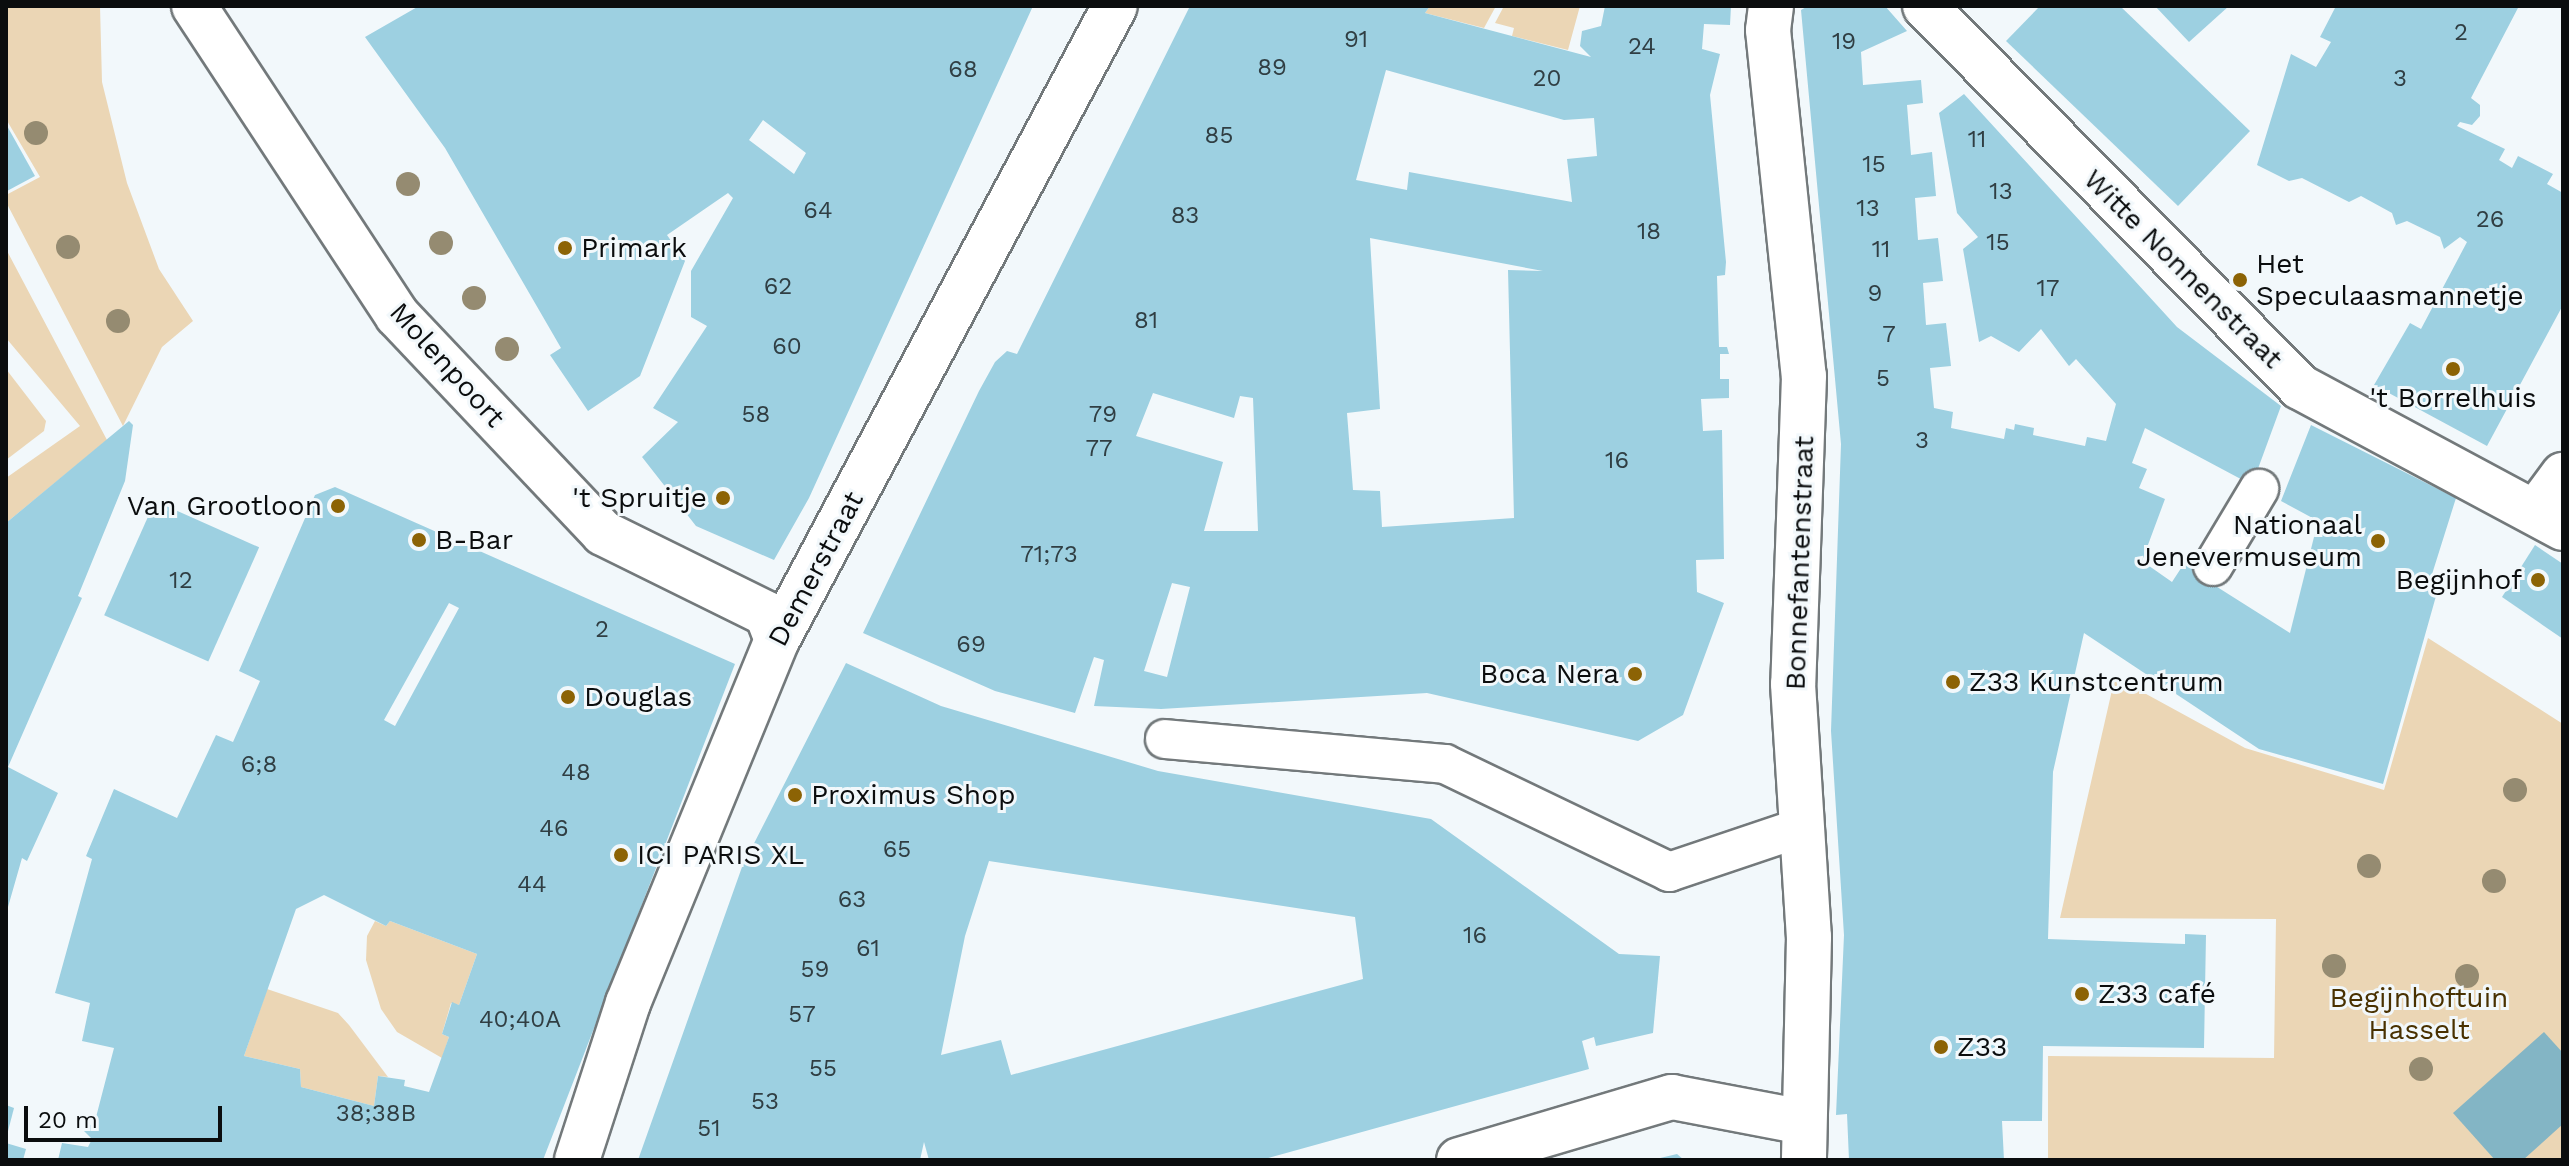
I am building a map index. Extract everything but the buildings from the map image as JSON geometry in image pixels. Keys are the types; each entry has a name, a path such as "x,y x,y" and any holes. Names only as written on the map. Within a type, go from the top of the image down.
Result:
{"street":[{"name":"Molenpoort","path":"194,6 397,315 603,533 767,614 777,640"},
{"name":"Demerstraat","path":"577,1160 628,1003 777,640 1115,6"},
{"name":"Bonnefantenstraat","path":"1771,6 1768,30 1804,376 1793,684 1809,937 1803,1141"},
{"name":"Witte Nonnenstraat","path":"1925,6 2295,399 2550,519"},
{"path":"2550,519 2563,475"},
{"path":"1459,1160 1672,1097 1803,1141"}],"lane":[{"path":"2213,566 2259,489"},
{"path":"1165,739 1445,764 1669,872 1803,827"}],"green space":[{"path":"6,6 100,6 102,82 127,183 159,269 193,321 162,347 123,426 6,202 6,195 40,177 6,119"},
{"path":"1430,6 1496,6 1484,28 1425,13"},
{"path":"1504,6 1580,6 1568,50 1512,36 1514,28 1495,23"},
{"path":"6,249 107,440 6,523 6,478 80,426 6,338"},
{"path":"6,369 46,421 44,431 6,460"},
{"name":"Begijnhoftuin Hasselt","path":"2428,638 2563,724 2563,1160 2048,1160 2048,1056 2274,1058 2276,919 2060,918 2115,677 2245,748 2384,790"},
{"path":"375,921 386,926 390,921 477,954 459,1005 451,1003 442,1034 449,1037 442,1058 397,1032 381,1009 366,960 367,936"},
{"path":"267,989 338,1013 349,1025 388,1077 378,1076 374,1106 301,1087 300,1069 244,1056"}],"water":[{"path":"2544,1032 2563,1053 2563,1124 2523,1160 2495,1160 2453,1113"}],"place":[{"name":"Primark","path":"565,248"},
{"name":"Het Speculaasmannetje","path":"2240,280"},
{"name":"'t Borrelhuis","path":"2453,369"},
{"name":"'t Spruitje","path":"723,498"},
{"name":"Van Grootloon","path":"338,506"},
{"name":"B-Bar","path":"419,540"},
{"name":"Nationaal Jenevermuseum","path":"2378,541"},
{"name":"Begijnhof","path":"2538,580"},
{"name":"Boca Nera","path":"1635,674"},
{"name":"Z33 Kunstcentrum","path":"1953,682"},
{"name":"Douglas","path":"568,697"},
{"name":"Proximus Shop","path":"795,795"},
{"name":"ICI PARIS XL","path":"621,855"},
{"name":"Z33 café","path":"2082,994"},
{"name":"Z33","path":"1941,1047"}]}
